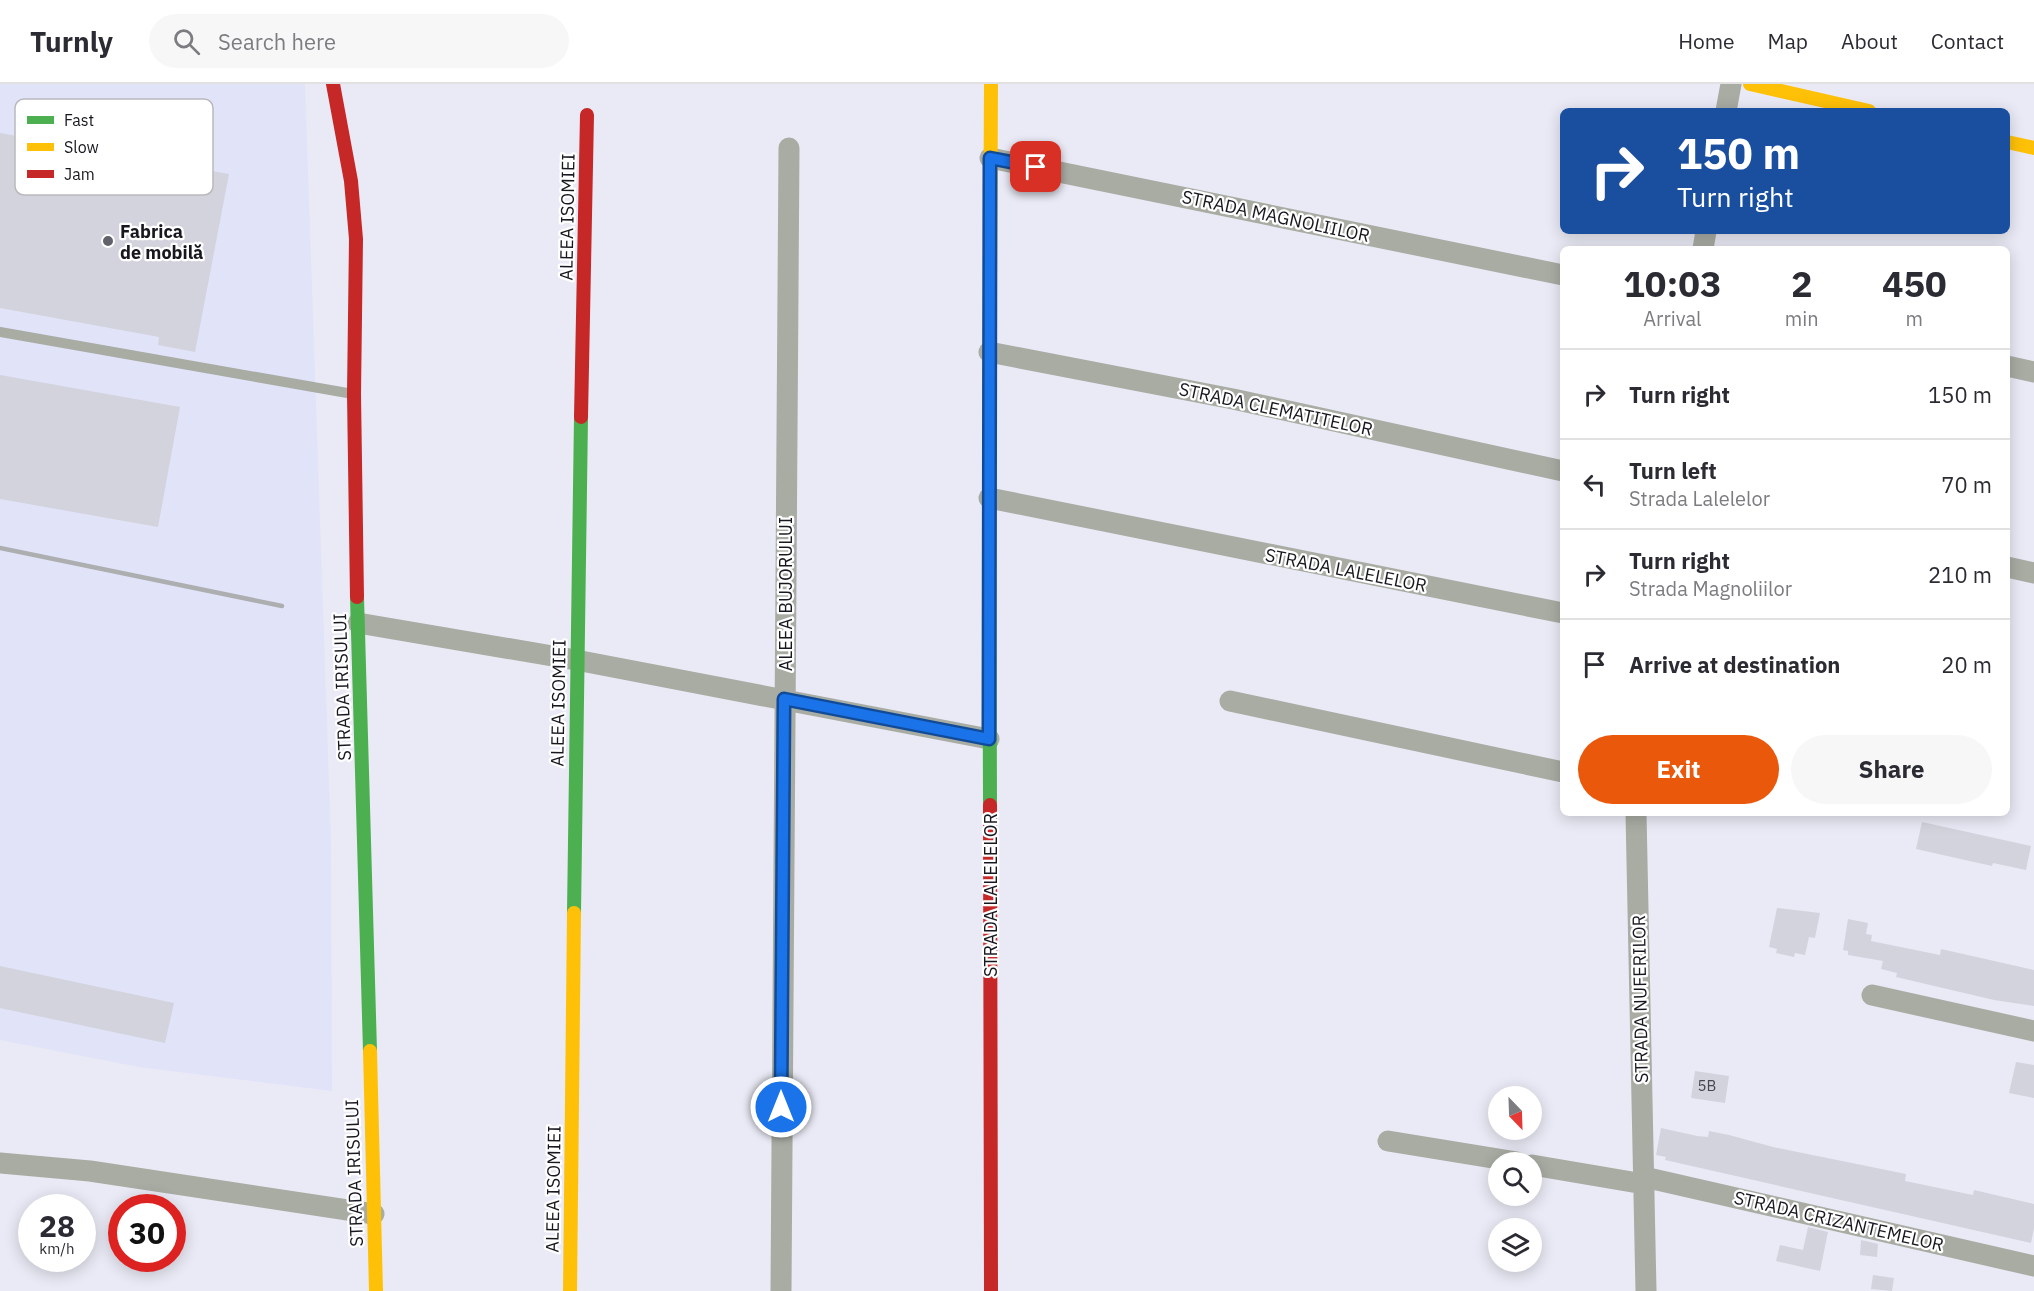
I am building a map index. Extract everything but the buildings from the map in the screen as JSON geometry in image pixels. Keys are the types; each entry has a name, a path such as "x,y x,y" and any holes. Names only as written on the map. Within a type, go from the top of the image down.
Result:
{"street":[{"name":"STRADA IRISULUI","path":"333,84 354,208 358,623 376,1291"},
{"name":"STRADA LALELELOR","path":"991,84 989,739 992,1291"},
{"path":"1727,108 1731,84"},
{"path":"1750,84 1856,108"},
{"name":"ALEEA ISOMIEI","path":"570,1291 576,660 587,116"},
{"path":"2010,143 2034,148"},
{"name":"ALEEA BUJORULUI","path":"781,1291 789,148"},
{"name":"STRADA MAGNOLIILOR","path":"990,158 1560,274"},
{"name":"STRADA CLEMATITELOR","path":"989,352 1233,399 1560,470"},
{"path":"2010,367 2034,372"},
{"name":"STRADA LALELELOR","path":"989,498 1560,612"},
{"path":"2010,568 2034,573"},
{"path":"358,623 576,660 989,739"},
{"path":"1230,701 1560,771"},
{"name":"STRADA NUFERILOR","path":"1636,816 1646,1291"},
{"path":"1872,995 2034,1030"},
{"path":"1388,1141 1488,1157"},
{"path":"0,1163 90,1171 374,1214"},
{"path":"1542,1166 1644,1181"},
{"name":"STRADA CRIZANTEMELOR","path":"1644,1181 2034,1266"}],"lane":[{"path":"0,332 354,394"}],"shaded area":[{"path":"0,84 305,84 331,844 332,1091 139,1067 0,1040"}],"railway":[{"path":"0,548 282,606"}],"traffic: fast":[{"path":"574,913 581,417"},
{"path":"989,492 990,805"},
{"path":"357,597 370,1051"}],"traffic: slow":[{"path":"989,492 991,84"},
{"path":"1750,84 1856,108"},
{"path":"2010,143 2034,148"},
{"path":"570,1291 574,913"},
{"path":"370,1051 376,1291"}],"traffic: jam":[{"path":"333,84 351,181 356,239 354,394 357,597"},
{"path":"581,417 587,115"},
{"path":"990,805 991,1291"}],"place":[{"name":"Fabrica de mobilă","path":"108,241"}],"route":[{"path":"781,1107 784,699 989,739 990,158 1036,167"}]}
